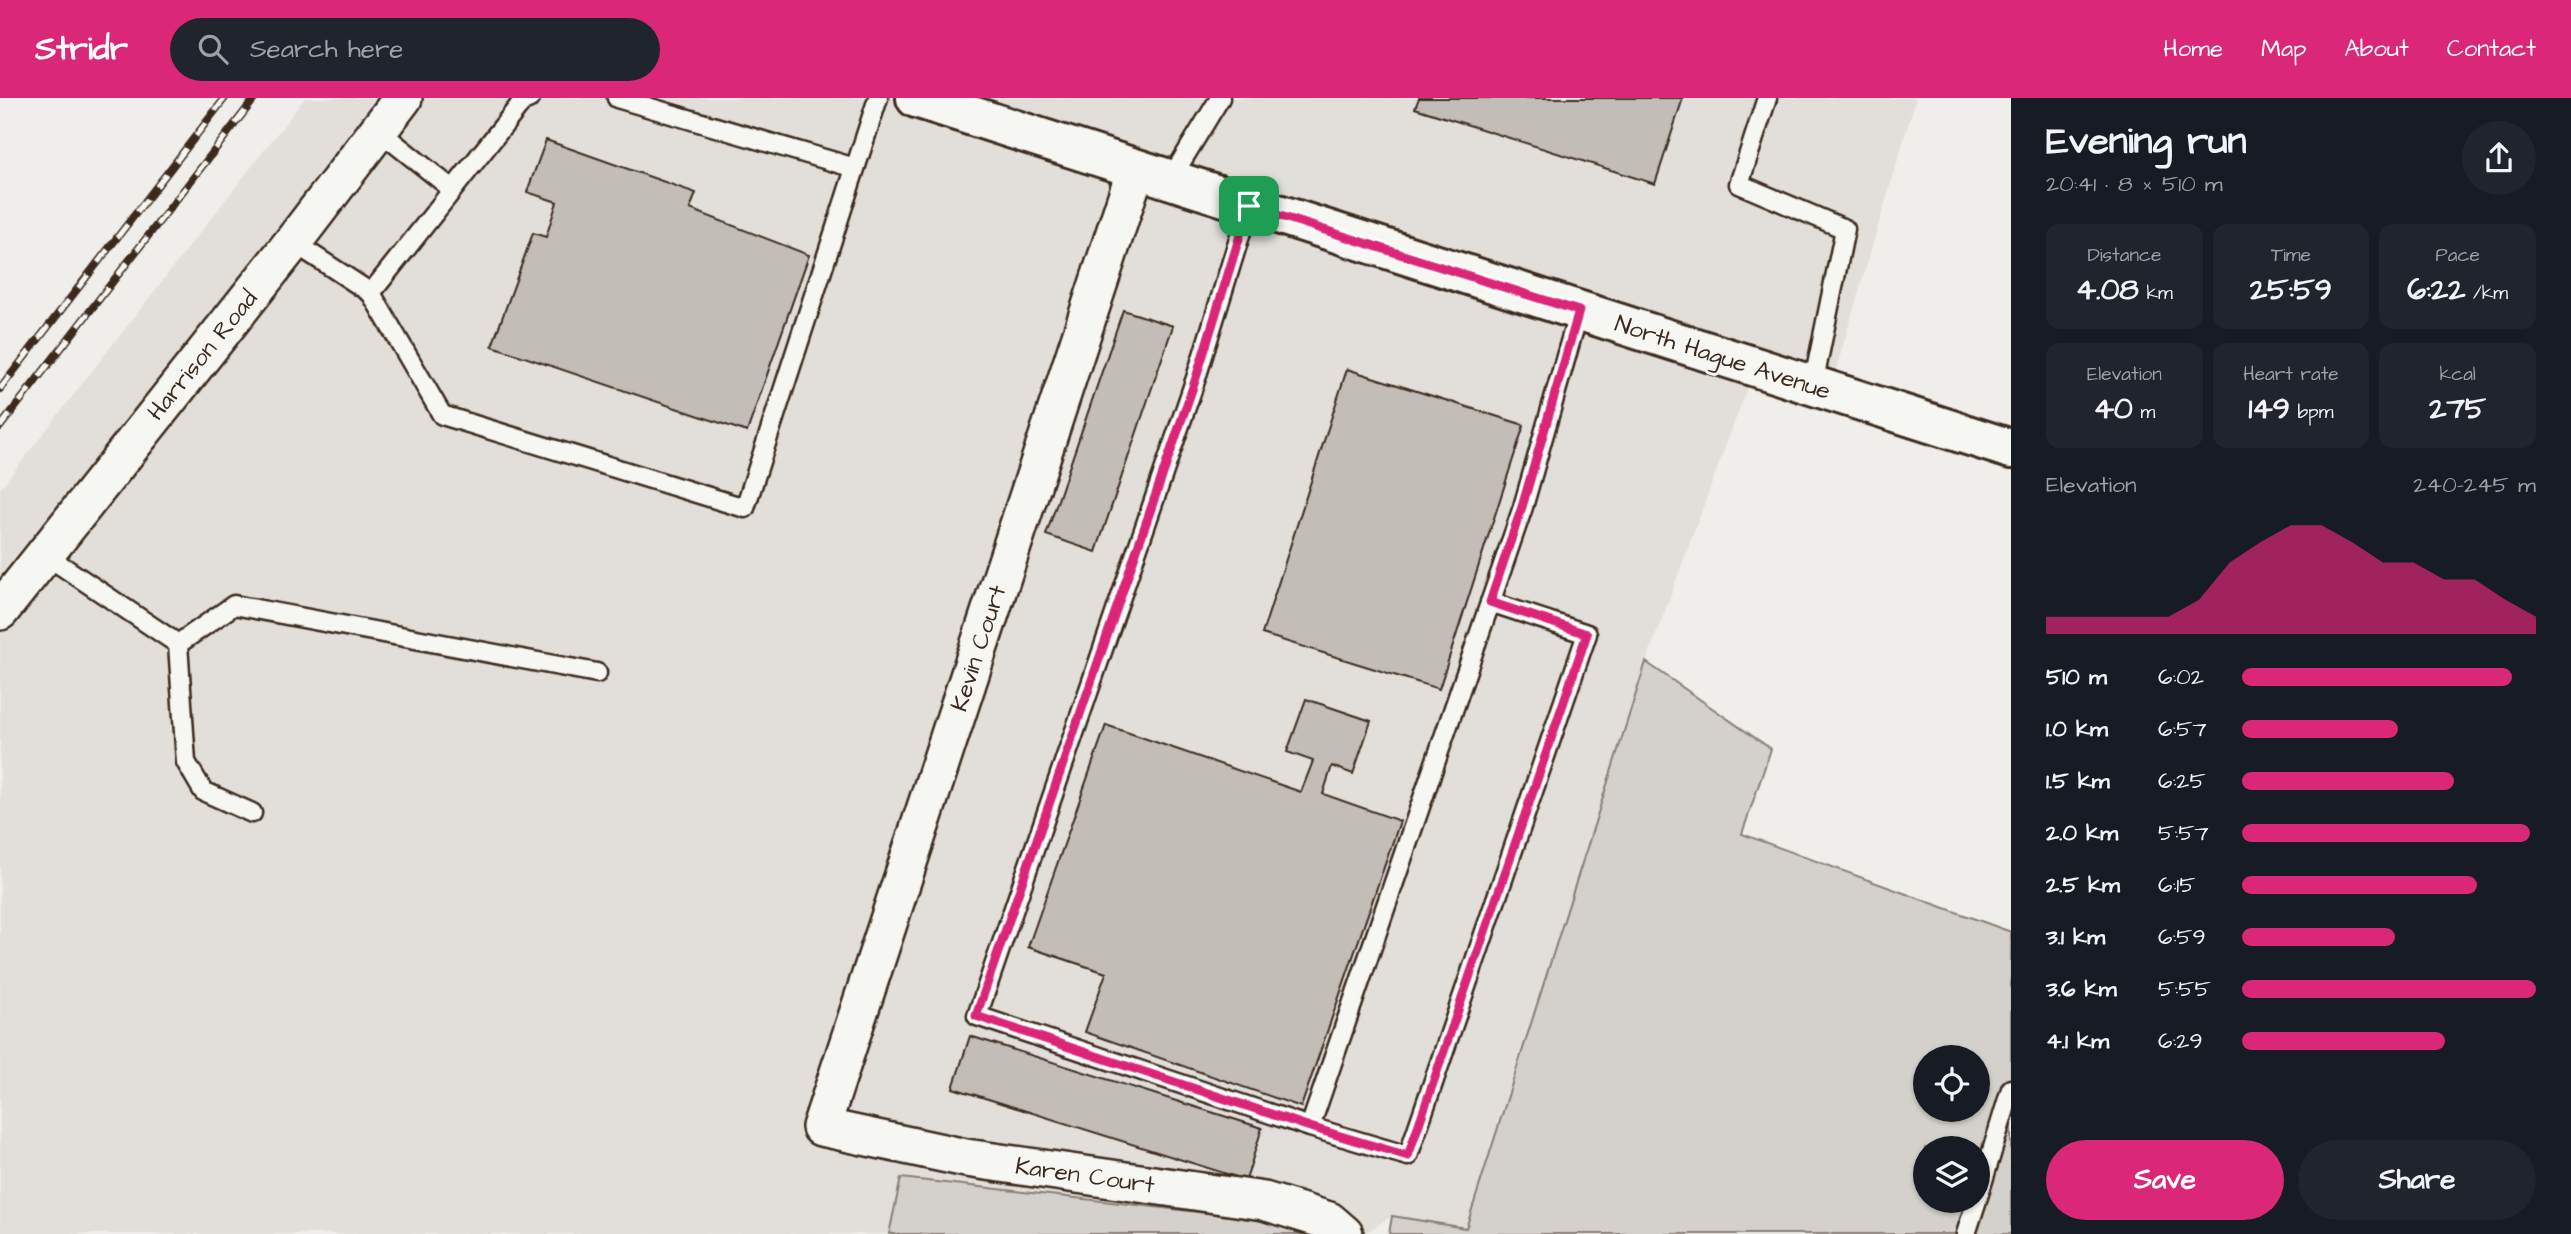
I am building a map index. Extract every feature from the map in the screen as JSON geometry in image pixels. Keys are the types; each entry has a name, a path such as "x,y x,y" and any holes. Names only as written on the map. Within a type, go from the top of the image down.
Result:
{"main road":[{"name":"North Hague Avenue","path":"927,100 995,115 1153,175 2011,449"}],"street":[{"name":"Harrison Road","path":"0,611 293,242 403,98"},
{"name":"Kevin Court","path":"821,1127 1153,175"},
{"name":"Karen Court","path":"821,1127 966,1158 1264,1201 1329,1221 1344,1234"}],"lane":[{"path":"371,293 523,101 530,98"},
{"path":"617,98 855,169"},
{"path":"293,242 371,293 442,415 746,508 878,98"},
{"path":"1153,175 1220,98"},
{"path":"1767,98 1739,184 1845,229 1813,385"},
{"path":"378,130 452,189"},
{"path":"1249,206 1196,378 976,1016 1310,1127 1408,1156 1587,634 1490,602"},
{"path":"1310,1127 1522,507 1579,311"},
{"path":"44,554 178,644"},
{"path":"178,644 234,604 597,673"},
{"path":"178,644 186,762 204,791 252,813"},
{"path":"1990,1157 2011,1089"},
{"path":"1966,1234 1973,1213"}],"shaded area":[{"path":"305,98 1916,98 1829,393 1754,369 1646,662 1466,1228 1392,1216 1364,1234 1312,1234 901,1178 889,1234 0,1234 0,489"},
{"path":"1646,662 1771,749 1742,834 2011,932 2011,1234 1389,1234 1392,1216 1466,1228"},
{"path":"901,1178 1268,1220 1312,1234 889,1234"}],"building":[{"path":"1419,98 1683,98 1655,184 1415,108"},
{"path":"546,140 696,193 690,209 809,255 747,432 492,346 533,233 546,237 557,202 527,192"},
{"path":"1123,310 1173,326 1096,552 1046,535"},
{"path":"1347,369 1524,425 1439,689 1262,634"},
{"path":"1306,699 1371,721 1353,774 1332,766 1323,794 1400,821 1301,1107 1085,1032 1106,973 1028,947 1106,725 1301,792 1313,761 1287,752"},
{"path":"970,1036 1262,1128 1246,1180 953,1088"}],"railway":[{"path":"0,389 225,98"},
{"path":"0,427 255,98"}],"route":[{"path":"1249,206 1579,311 1522,507 1490,602 1587,634 1408,1156 1310,1127 976,1016 1196,378 1249,206"}]}
